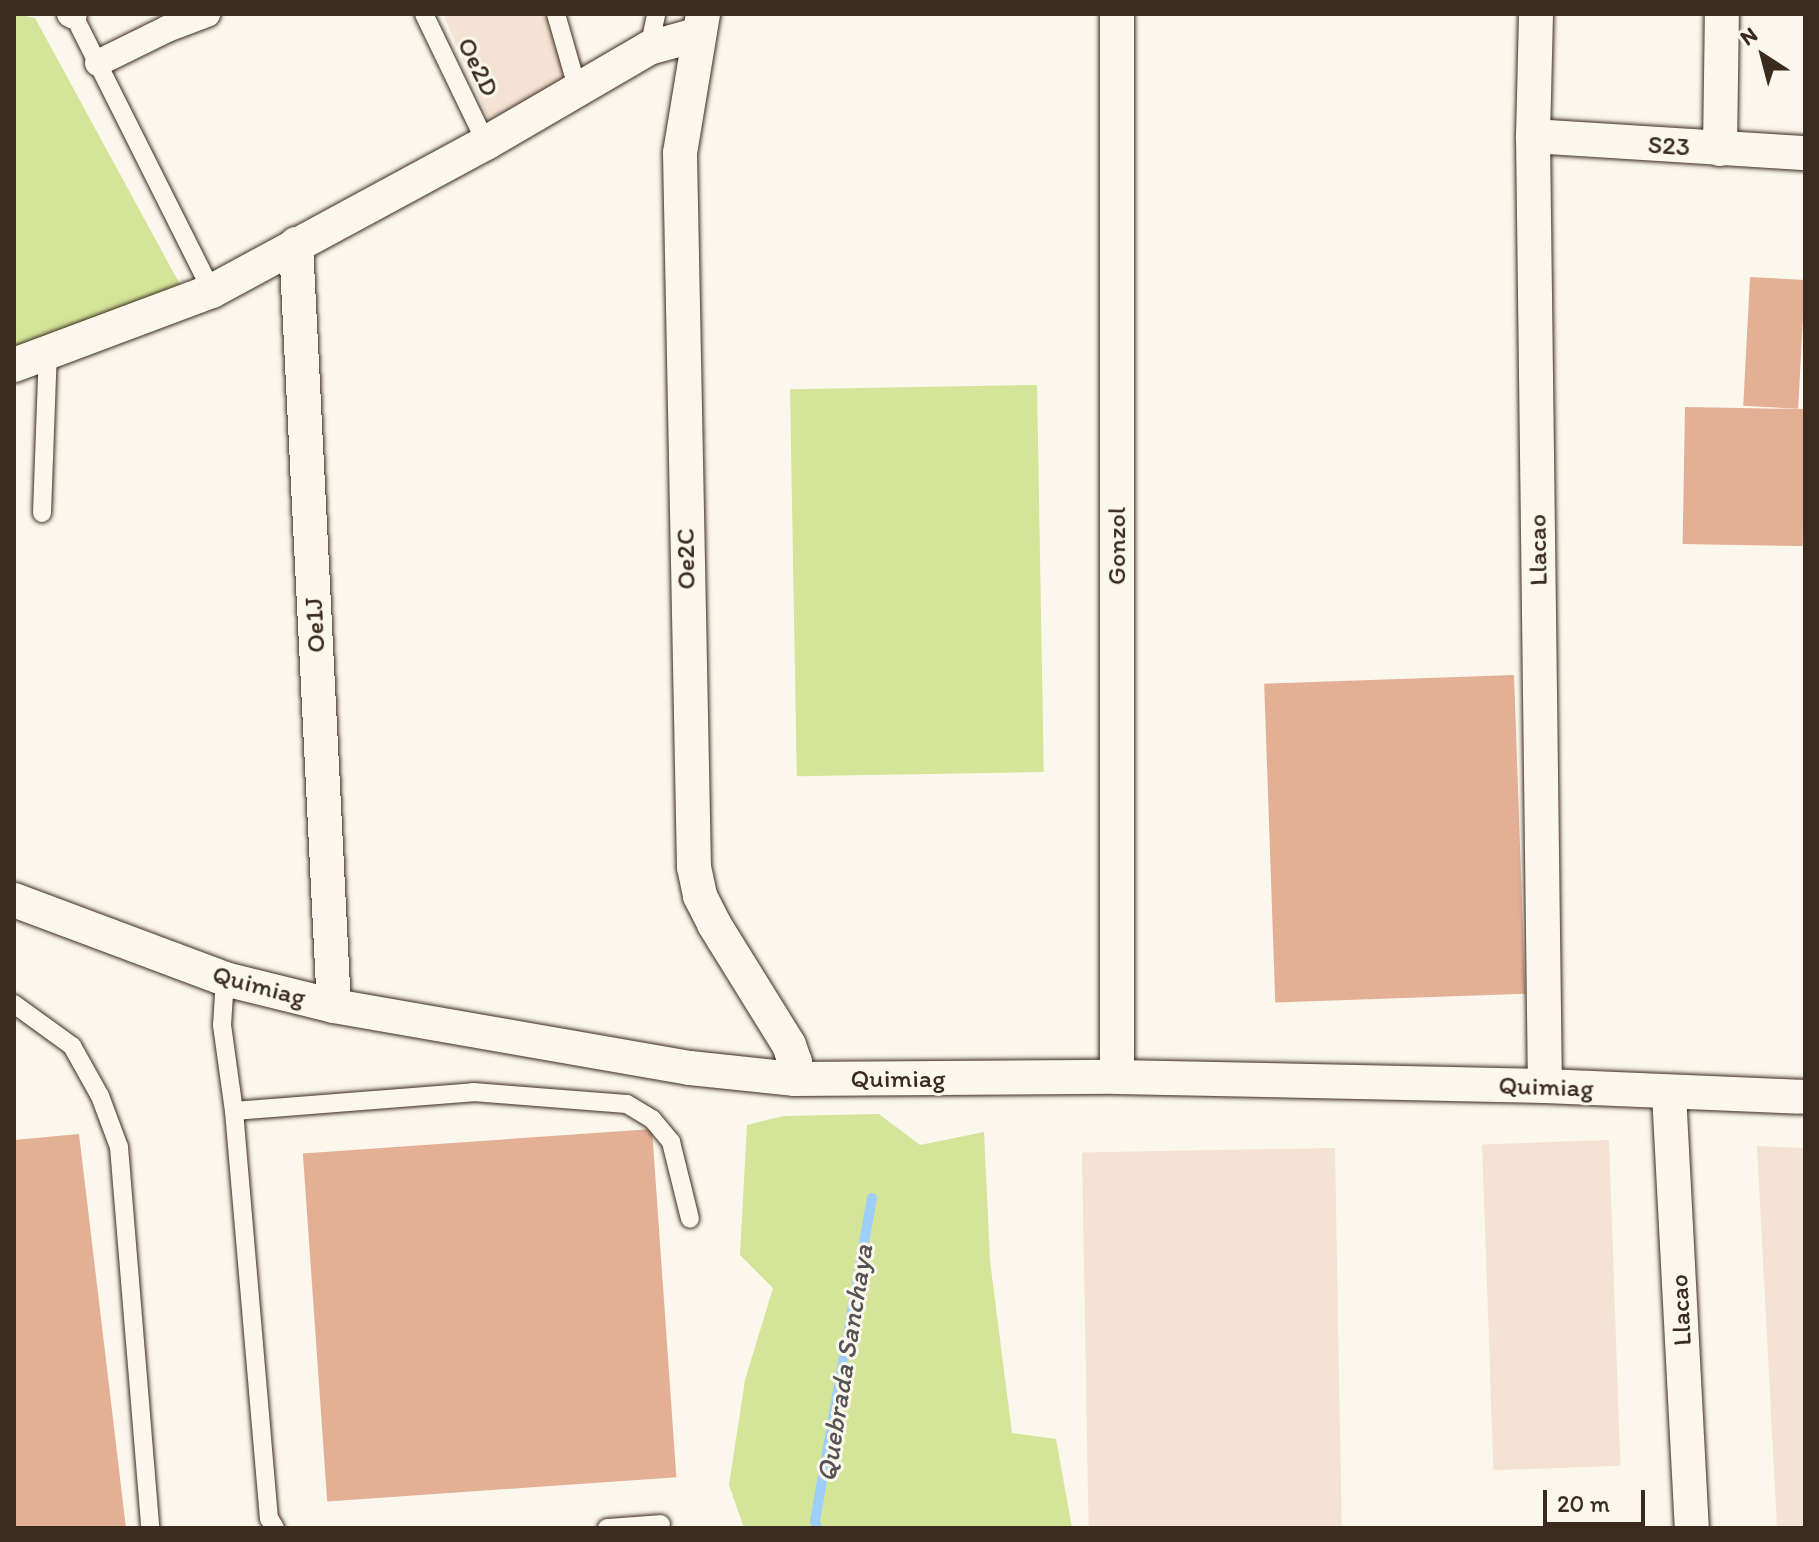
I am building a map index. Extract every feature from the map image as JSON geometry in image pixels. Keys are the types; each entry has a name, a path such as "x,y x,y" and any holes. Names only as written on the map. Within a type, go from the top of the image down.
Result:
{"street":[{"path":"98,63 170,21 207,14"},
{"name":"Gonzol","path":"1117,14 1117,1077"},
{"name":"Llacao","path":"1536,14 1533,136 1545,1086"},
{"path":"1720,149 1722,14"},
{"path":"14,365 212,291 486,143 577,87 701,24"},
{"name":"Oe2C","path":"701,24 680,153 694,867 700,896 714,924 789,1045 795,1062 795,1079"},
{"name":"S23","path":"1533,136 1805,153"},
{"name":"Oe1J","path":"296,244 334,1006"},
{"name":"Quimiag","path":"14,900 225,979 334,1006 690,1068 795,1079 1117,1077 1545,1086 1805,1097"},
{"name":"Llacao","path":"1669,1093 1692,1528"}],"lane":[{"name":"Oe2D","path":"424,14 486,143"},
{"path":"556,14 577,87"},
{"path":"649,48 656,14"},
{"path":"72,15 212,291"},
{"path":"42,513 48,353"},
{"path":"225,979 222,1025 234,1111 269,1518 275,1528"},
{"path":"14,1004 72,1046 100,1096 119,1147 150,1528"},
{"path":"234,1111 473,1092 627,1104 652,1119 671,1142 690,1219"},
{"path":"607,1528 661,1524"}],"shaded area":[{"path":"443,14 556,14 589,74 491,124"},
{"path":"1609,1140 1620,1466 1493,1470 1482,1144"},
{"path":"1757,1146 1805,1148 1805,1528 1777,1528"},
{"path":"1335,1148 1342,1528 1089,1528 1082,1152"}],"green space":[{"path":"14,14 35,18 183,290 14,351"},
{"path":"1037,385 1044,772 797,776 790,389"},
{"path":"879,1114 920,1145 984,1132 990,1261 1012,1433 1056,1439 1072,1528 744,1528 729,1485 745,1380 773,1288 740,1255 747,1125 784,1116"}],"building":[{"path":"1750,277 1805,280 1798,409 1743,406"},
{"path":"1685,407 1805,409 1803,546 1683,544"},
{"path":"1514,675 1525,994 1275,1003 1264,684"},
{"path":"652,1129 676,1477 327,1502 303,1153"},
{"path":"79,1134 126,1528 14,1528 14,1140"}],"waterway":[{"name":"Quebrada Sanchaya","path":"817,1528 815,1521 872,1198"}]}
